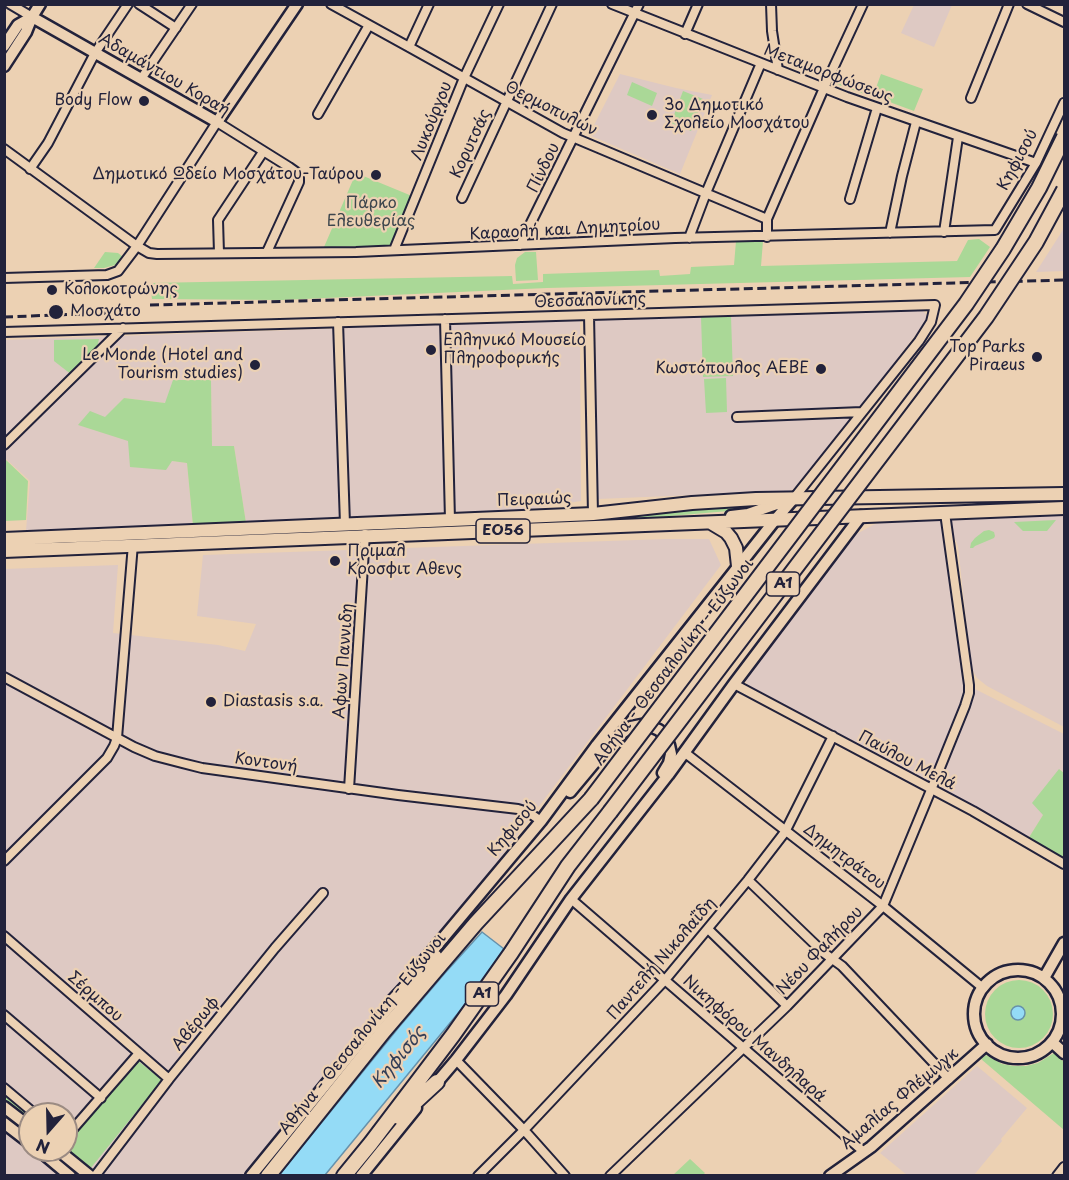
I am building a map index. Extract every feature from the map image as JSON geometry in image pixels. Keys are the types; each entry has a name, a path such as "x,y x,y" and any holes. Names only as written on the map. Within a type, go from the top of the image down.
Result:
{"highway":[{"name":"Αθήνα - Θεσσαλονίκη - Εύζωνοι","path":"268,1176 384,1031 476,923 591,799 959,313 1003,249 1065,137"},
{"name":"Α1","path":"344,1176 453,1035 511,953 568,866 986,317 1036,242 1065,190"},
{"path":"394,1001 454,938 476,923"},
{"path":"371,1143 437,1082"}],"main road":[{"path":"4,66 27,32 40,4"},
{"path":"217,122 297,4"},
{"path":"4,46 18,25 32,17"},
{"name":"Αδαμάντιου Κοραή","path":"32,17 217,122"},
{"name":"Πειραιώς","path":"4,551 345,524 365,530 450,520 593,514 692,503 794,498 1065,494"},
{"path":"738,566 736,548 732,538 710,522 717,518 748,514 794,498"},
{"name":"Κηφισού","path":"252,1176 457,921 541,821 604,736 794,498"},
{"name":"Πειραιώς","path":"4,539 133,540 365,530 775,520 1065,508"},
{"path":"361,1176 506,995 571,898 668,775 861,516"},
{"path":"541,821 559,805 615,738 631,726 640,724 659,730 665,736 671,753 669,763 638,813"},
{"path":"1044,978 1065,943"},
{"path":"1016,970 1044,978 1056,991 1062,1009 1059,1029 1052,1042 1032,1056 1015,1058 1000,1053 987,1044 975,1021 976,1004 989,981 1006,972 1016,970"},
{"path":"1052,1042 1065,1053"},
{"name":"Αμαλίας Φλέμινγκ","path":"830,1176 871,1147 987,1044"},
{"path":"4,1107 18,1118"},
{"path":"4,1122 18,1133"},
{"path":"53,1162 70,1176"},
{"path":"73,1162 90,1176"}],"street":[{"name":"Αδαμάντιου Κοραή","path":"10,4 32,17"},
{"path":"30,169 48,142 95,53 128,4"},
{"path":"139,4 176,28"},
{"path":"141,79 192,4"},
{"name":"Θερμοπυλών","path":"331,4 574,138 767,219"},
{"path":"409,47 429,4"},
{"name":"Λυκούργου","path":"394,250 464,78 499,4"},
{"name":"Κορυτσάς","path":"462,198 552,4"},
{"name":"Μεταμορφώσεως","path":"612,4 877,108 1036,163"},
{"name":"Πίνδου","path":"520,246 639,4"},
{"path":"685,34 698,4"},
{"path":"771,4 772,31 778,70"},
{"path":"767,237 767,219 863,4"},
{"path":"971,98 1009,4"},
{"path":"1027,4 1065,22"},
{"path":"318,114 369,25"},
{"path":"689,238 761,63"},
{"name":"Κηφισού","path":"995,230 1036,163 1065,103"},
{"path":"850,198 877,108"},
{"name":"Αδαμάντιου Κοραή","path":"217,122 289,167 296,172 299,178 267,252"},
{"path":"4,278 112,274 118,271 137,246 217,122"},
{"path":"890,233 916,122"},
{"path":"944,232 958,137"},
{"path":"4,149 137,246"},
{"path":"219,253 218,220 263,152"},
{"name":"Καραολή και Δημητρίου","path":"137,246 149,253 157,254 394,250 689,238 995,230"},
{"name":"Θεσσαλονίκης","path":"4,332 935,305 931,322 919,341 794,498"},
{"path":"589,315 593,514"},
{"path":"445,319 450,520"},
{"path":"338,322 345,524"},
{"path":"4,445 123,328"},
{"path":"737,417 862,412"},
{"name":"Νέου Φαλήρου","path":"610,1176 787,1006 883,906 932,790 969,693 945,513"},
{"name":"Αφων Παννιδη","path":"349,789 365,530"},
{"path":"5,861 112,752 117,738 133,540"},
{"name":"Κοντονή","path":"4,677 155,756 202,768 349,789 518,809 528,812 541,821"},
{"name":"Παύλου Μελά","path":"734,684 973,811 1065,864"},
{"name":"Παντελή Νικολαΐδη","path":"478,1176 665,980 748,880 785,832 833,736"},
{"name":"Δημητράτου","path":"684,752 883,906 983,988"},
{"path":"748,880 824,953 842,966 949,1079"},
{"name":"Αβέρωφ","path":"95,1176 274,948 323,893"},
{"name":"Νικηφόρου Μανδηλαρά","path":"571,898 864,1152"},
{"path":"708,928 787,1006"},
{"name":"Σέρμπου","path":"4,936 169,1079"},
{"path":"4,1015 101,1098"},
{"path":"78,1124 140,1053"},
{"path":"456,1060 565,1176"},
{"path":"4,1088 21,1102"}],"shaded area":[{"path":"914,5 952,5 934,47 901,33"},
{"name":"3ο Δημοτικό Σχολείο Μοσχάτου","path":"620,74 712,95 680,174 589,135"},
{"path":"1064,227 1064,271 1036,272 1061,233"},
{"path":"922,310 927,315 926,321 830,447 791,491 598,499 595,320"},
{"path":"580,320 581,501 481,517 246,523 234,446 212,446 211,380 165,403 124,398 105,418 79,425 129,441 172,461 187,463 193,526 26,531 30,481 5,458 5,340"},
{"path":"1064,514 1064,727 987,686 974,673 971,666 958,546 952,532 951,519"},
{"path":"941,520 965,693 931,784 749,687 746,680 747,674 853,536 883,522"},
{"path":"709,539 721,565 454,919 244,1176 5,1175 4,569 118,565 113,633 218,645 245,651 256,624 197,616 203,555"},
{"path":"973,688 1064,734 1064,773 1060,769 1043,815 1028,839 936,788 969,708"},
{"path":"977,1066 1027,1108 974,1175 907,1175 880,1153"}],"green space":[{"path":"881,74 923,89 914,111 873,96"},
{"path":"839,76 873,89 870,96 836,84"},
{"path":"632,82 657,93 652,106 627,95"},
{"path":"683,91 703,99 691,131 671,123"},
{"name":"Πάρκο Ελευθερίας","path":"356,173 412,196 390,246 324,247"},
{"path":"979,239 990,247 970,277 547,288 282,300 152,299 150,283 512,276 513,284 543,282 543,274 659,270 660,276 690,274 691,267 734,265 736,241 763,241 761,266 957,261 968,240"},
{"path":"105,252 118,253 123,257 115,265 94,268"},
{"path":"525,252 536,252 538,280 516,281 517,258"},
{"path":"731,316 733,376 703,377 701,317"},
{"path":"99,339 97,348 72,375 54,361 54,340"},
{"path":"726,378 727,412 706,413 704,379"},
{"path":"173,380 211,380 212,446 234,446 246,523 193,526 187,463 172,461 166,470 130,467 128,441 78,425 90,411 105,417 124,398 165,403"},
{"path":"6,460 28,481 26,520 5,521 4,462"},
{"path":"751,505 752,509 624,520 624,518 664,512"},
{"path":"1056,520 1047,531 1023,531 1014,522"},
{"path":"989,530 994,532 994,538 970,548 975,538"},
{"path":"1059,769 1064,773 1064,855 1061,859 1028,839 1043,815 1032,803"},
{"path":"1012,980 1026,980 1038,985 1048,995 1053,1014 1048,1033 1038,1043 1026,1048 1012,1048 1000,1043 990,1033 985,1021 985,1007 990,995 1000,985"},
{"path":"1054,1053 1064,1062 1064,1130 981,1059 986,1055 1002,1064 1026,1066 1038,1063"},
{"path":"137,1060 162,1080 90,1169 78,1160 78,1127"},
{"path":"4,1091 18,1103 18,1112 5,1101"},
{"path":"690,1159 705,1173 703,1175 673,1175"}],"water":[{"name":"Κηφισός","path":"482,932 504,949 473,995 325,1175 279,1175 399,1027"},
{"path":"1018,1006 1023,1008 1025,1013 1023,1018 1018,1020 1013,1018 1011,1013 1013,1008"}],"railway":[{"path":"150,305 1064,280"},
{"path":"4,317 108,313"}],"place":[{"name":"Body Flow","path":"144,101"},
{"name":"3ο Δημοτικό Σχολείο Μοσχάτου","path":"652,115"},
{"name":"Δημοτικό Ωδείο Μοσχάτου-Ταύρου","path":"376,175"},
{"name":"Κολοκοτρώνης","path":"52,290"},
{"name":"Μοσχάτο","path":"56,312"},
{"name":"Ελληνικό Μουσείο Πληροφορικής","path":"431,350"},
{"name":"Top Parks Piraeus","path":"1037,357"},
{"name":"Le Monde (Hotel and Tourism studies)","path":"255,365"},
{"name":"Κωστόπουλος ΑΕΒΕ","path":"821,369"},
{"name":"Πριμαλ Κροσφιτ Αθενς","path":"335,561"},
{"name":"Diastasis s.a.","path":"211,702"}]}
